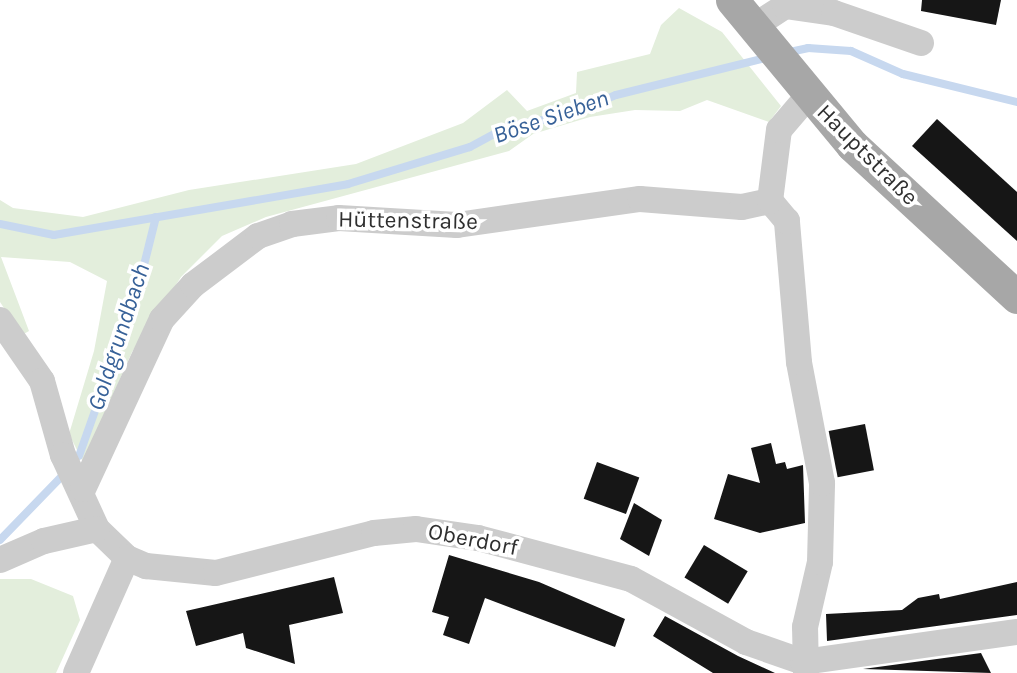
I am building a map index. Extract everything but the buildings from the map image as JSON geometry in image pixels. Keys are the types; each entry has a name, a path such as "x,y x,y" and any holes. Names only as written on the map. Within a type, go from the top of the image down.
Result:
{"main road":[{"name":"Hauptstraße","path":"732,0 761,31 799,82 852,145 1017,297"}],"street":[{"path":"761,31 785,6 834,13 921,43"},
{"path":"799,82 779,130 770,201 788,221 799,362 822,483 820,562 804,668"},
{"name":"Hüttenstraße","path":"83,489 162,319 193,285 258,236 292,224 339,218 457,225 640,200 742,207 770,201"},
{"path":"0,320 42,381 63,455 83,489 97,529 127,558 76,673"},
{"path":"0,560 44,541 97,529"},
{"name":"Oberdorf","path":"127,558 216,573 374,533 447,531 631,579 746,642 804,668 1017,632"}],"green space":[{"path":"679,8 722,32 781,106 769,122 707,100 680,111 635,110 590,117 533,134 509,151 266,217 222,236 181,277 132,352 83,462 69,434 94,351 107,281 70,262 1,257 29,331 22,335 0,302 0,200 13,208 83,217 189,190 356,164 463,123 507,90 527,111 576,93 577,72 650,54 661,25"},
{"path":"0,579 31,579 73,596 80,620 56,673 0,673"}],"waterway":[{"name":"Böse Sieben","path":"785,53 808,48 851,51 903,74 1017,102"},
{"name":"Böse Sieben","path":"0,224 54,235 348,184 470,147 509,126 565,116 616,95 769,57"},
{"name":"Goldgrundbach","path":"79,456 138,289 156,217"},
{"name":"Goldgrundbach","path":"0,540 66,472"}]}
